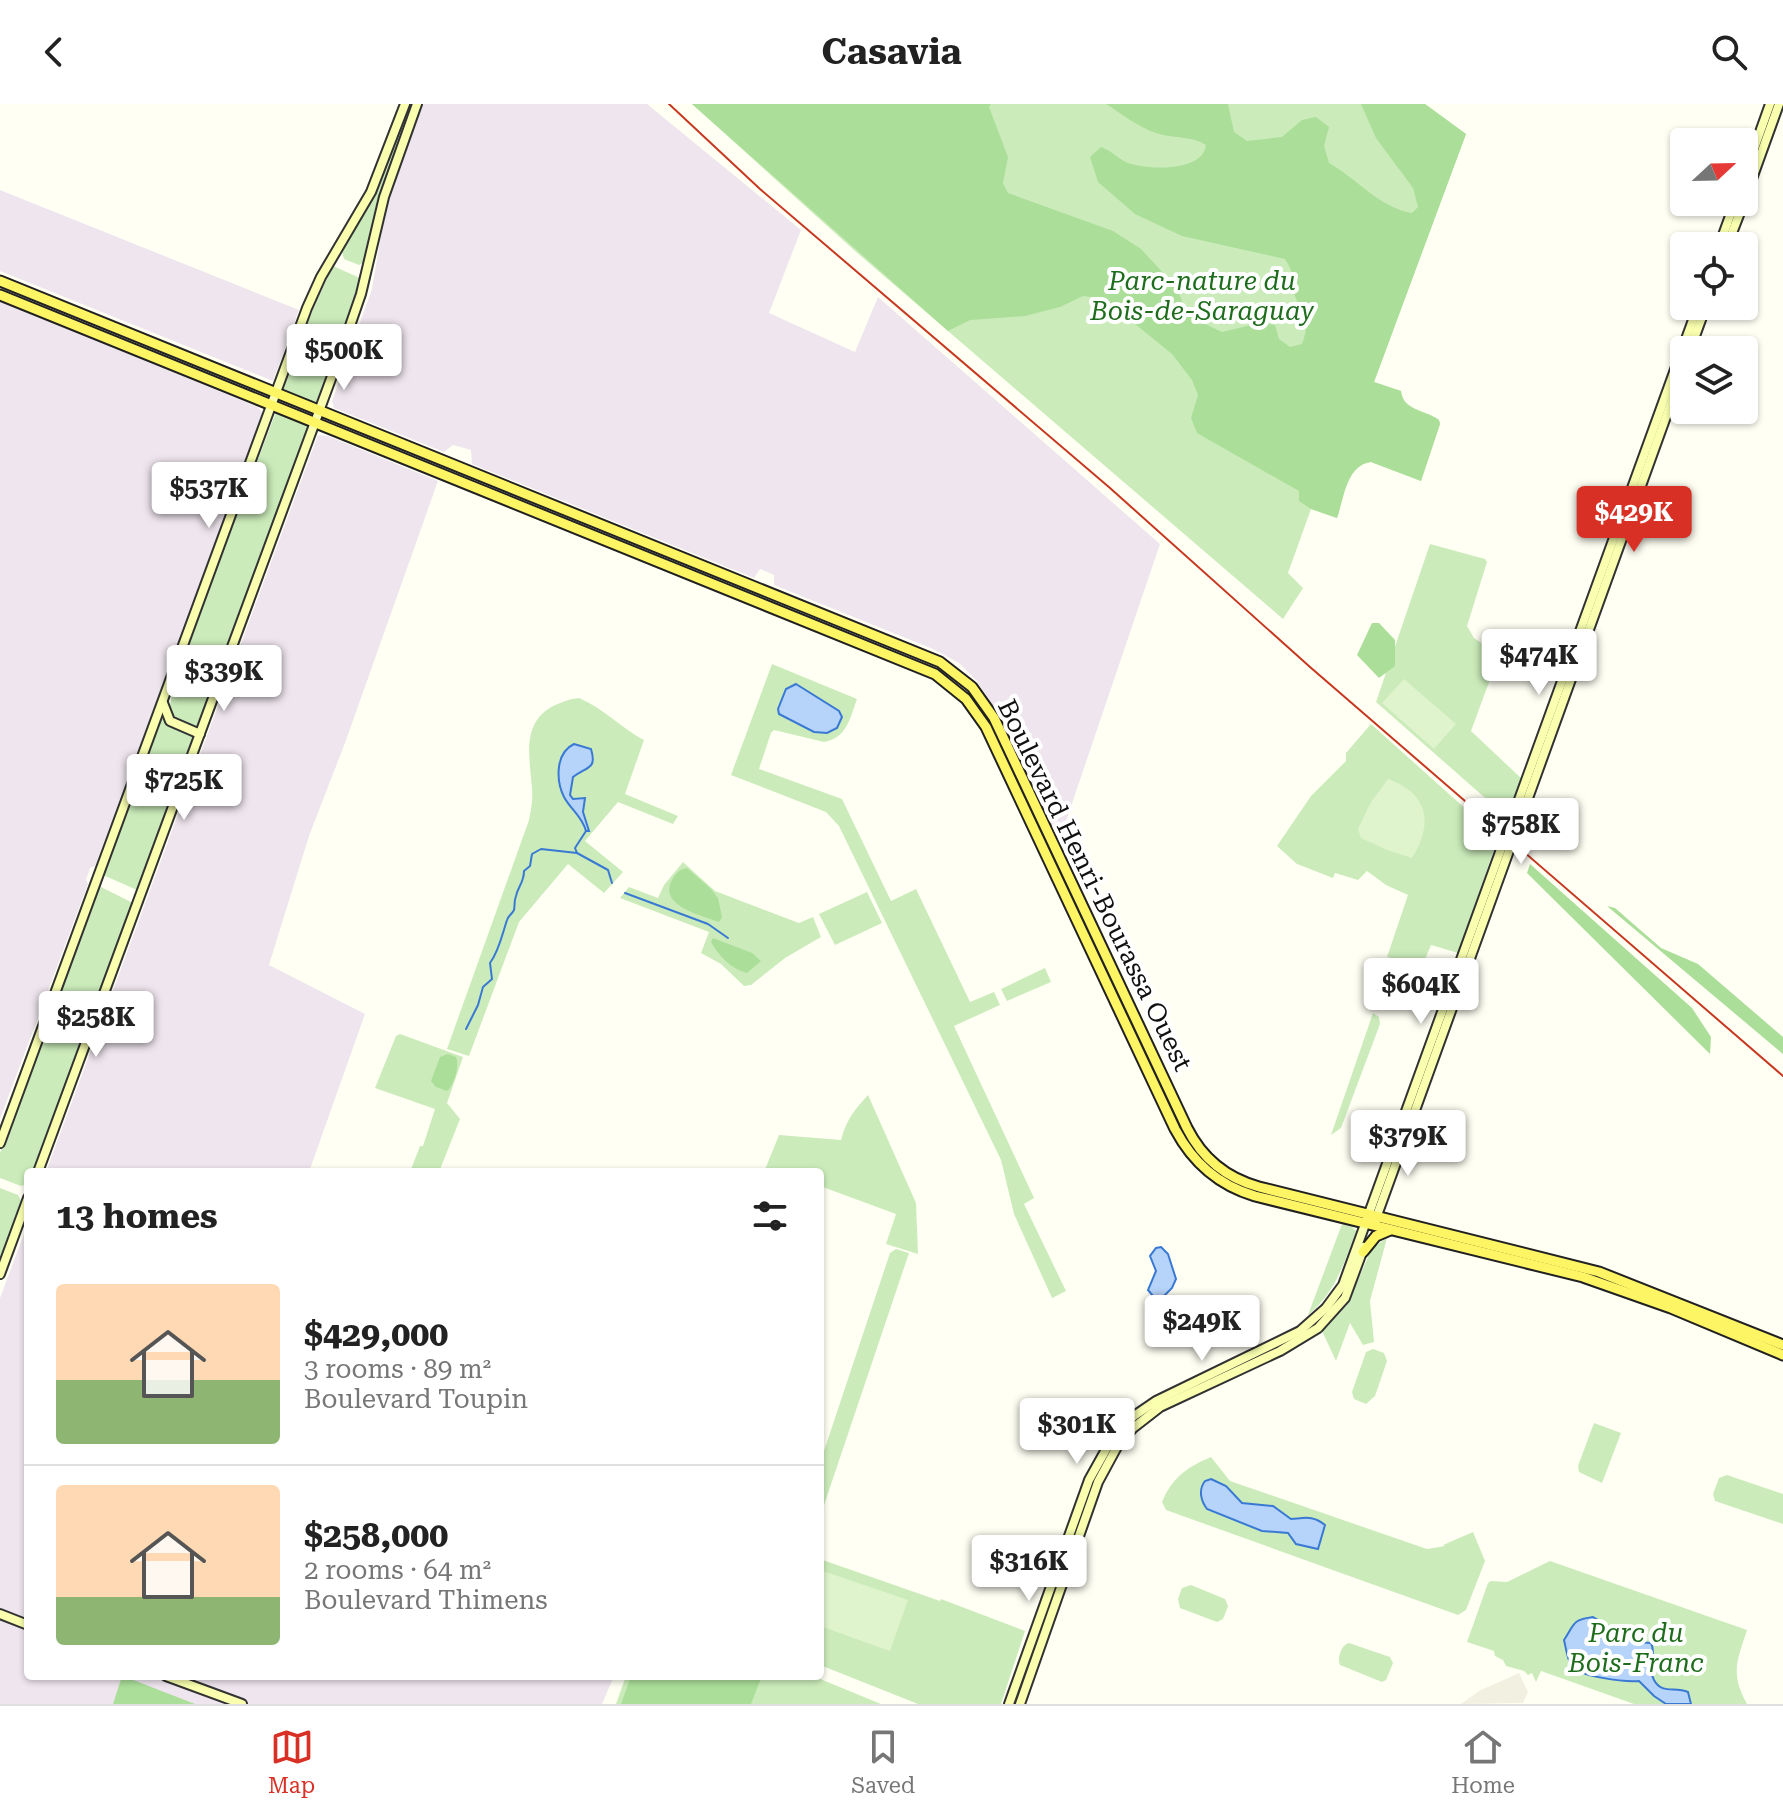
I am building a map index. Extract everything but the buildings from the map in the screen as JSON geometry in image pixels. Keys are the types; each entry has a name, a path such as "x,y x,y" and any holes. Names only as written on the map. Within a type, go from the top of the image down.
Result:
{"main road":[{"name":"Boulevard Henri-Bourassa Ouest","path":"0,281 921,653 956,673 980,697 997,725 1158,1068 1197,1145 1214,1164 1242,1182 1371,1221 1390,1230 1608,1285 1783,1355"},
{"name":"Boulevard Henri-Bourassa Ouest","path":"0,295 916,665 948,683 969,703 986,727 1175,1129 1191,1154 1208,1172 1236,1189 1599,1272 1783,1345"},
{"path":"1363,1252 1373,1238 1390,1230"}],"street":[{"path":"0,1143 315,291 371,192 405,104"},
{"path":"39,1168 352,321 385,192 417,104"},
{"path":"1758,138 1770,104"},
{"path":"1758,163 1779,104"},
{"path":"1009,1704 1089,1480 1110,1441 1127,1422 1153,1403 1292,1336 1316,1319 1341,1289 1371,1221 1693,320"},
{"path":"1525,794 1670,405"},
{"path":"163,702 170,721 200,734"},
{"path":"0,1274 24,1209"},
{"path":"1020,1704 1098,1482 1118,1445 1133,1428 1160,1407 1286,1349 1318,1328 1345,1298 1371,1221"},
{"path":"0,1616 24,1625"},
{"path":"177,1680 242,1704"}],"shaded area":[{"path":"423,104 647,104 801,230 769,313 855,352 878,297 1160,544 1062,833 1055,833 1025,766 1032,734 1018,728 1009,730 977,681 959,663 933,649 774,585 774,575 760,569 754,578 472,464 471,450 453,445 444,452 334,408 332,401 372,289 385,211"},
{"path":"0,190 299,310 273,381 0,271"},
{"path":"0,301 258,407 263,414 95,866 90,868 86,880 88,884 0,1119"},
{"path":"318,435 328,436 438,481 309,836 269,965 365,1014 310,1168 47,1168"},
{"path":"24,1234 24,1680 612,1680 602,1704 0,1704 0,1298"},
{"path":"1519,1673 1528,1692 1523,1703 1461,1704 1479,1691"}],"green space":[{"path":"409,104 413,104 380,197 364,262 359,265 344,259 342,252 378,185"},
{"name":"Parc-nature du Bois-de-Saraguay","path":"692,104 1425,104 1466,134 1374,382 1401,391 1410,406 1439,420 1421,481 1371,462 1363,464 1351,476 1337,518 1311,509 1288,573 1303,588 1283,619 855,251"},
{"name":"Parc-nature du Bois-de-Saraguay","path":"692,104 991,104 989,107 1008,157 1003,183 1008,193 1113,231 1141,249 1177,288 1183,304 1201,322 1222,332 1260,323 1275,325 1279,339 1290,347 1302,344 1306,327 1285,259 1182,236 1135,214 1098,182 1090,157 1101,147 1128,163 1174,167 1196,160 1203,154 1206,145 1149,130 1106,104 1228,104 1234,132 1247,141 1282,137 1302,120 1316,117 1329,127 1324,146 1329,163 1379,199 1412,213 1418,207 1413,188 1376,138 1361,104 1425,104 1466,134 1374,382 1401,391 1406,403 1439,420 1421,481 1371,462 1363,464 1351,476 1337,518 1311,509 1299,501 1299,491 1197,433 1191,418 1198,395 1192,380 1172,354 1129,319 1091,297 1083,296 1060,307 1025,316 970,320 948,331"},
{"path":"333,266 360,278 318,404 283,389 305,327"},
{"path":"276,412 309,426 219,670 211,674 186,665 183,656"},
{"path":"1430,544 1487,562 1467,626 1474,638 1499,655 1471,731 1522,779 1508,818 1376,702"},
{"path":"1372,623 1379,623 1395,640 1395,666 1379,678 1357,655"},
{"path":"772,664 857,699 843,732 832,740 824,742 774,730 759,769 842,799 891,901 916,889 970,1002 994,992 1000,1005 954,1026 1034,1198 1024,1204 1066,1291 1052,1298 1014,1214 1001,1160 839,826 826,812 731,775"},
{"path":"183,673 207,682 212,693 137,890 103,875 162,714 168,714 176,678"},
{"path":"1404,679 1456,724 1434,749 1382,703"},
{"path":"579,698 644,740 625,794 678,816 673,824 618,802 585,841 623,872 604,893 568,864 519,922 469,1056 447,1049 529,820 532,731 544,712 555,705"},
{"path":"1371,724 1498,838 1458,953 1431,945 1423,964 1387,957 1408,895 1386,885 1367,871 1358,880 1335,873 1333,878 1297,864 1277,846 1311,796 1346,761 1346,753"},
{"path":"1388,779 1412,792 1423,811 1423,833 1412,858 1361,838 1358,829 1371,802"},
{"path":"683,862 715,891 799,923 813,917 821,937 785,958 751,985 744,986 721,964 701,953 709,932 620,898 629,887 658,898 664,885"},
{"path":"1530,864 1692,1008 1711,1037 1710,1054 1527,873"},
{"path":"687,868 718,898 722,917 719,922 684,908 671,897 669,889 672,880 678,872"},
{"path":"99,886 133,903 35,1168 24,1168 24,1185 0,1178 0,1153"},
{"path":"867,892 882,923 835,945 819,914"},
{"path":"1607,906 1615,908 1661,948 1698,964 1783,1037 1783,1054"},
{"path":"713,938 752,953 761,961 747,973 741,971 722,957 711,942"},
{"path":"1045,968 1051,982 1007,1001 1001,989"},
{"path":"1373,1013 1379,1017 1380,1024 1341,1128 1331,1135"},
{"path":"400,1034 463,1057 447,1103 460,1119 441,1168 412,1168 420,1146 423,1146 435,1109 375,1088 396,1036"},
{"path":"448,1054 456,1057 457,1065 454,1080 447,1091 436,1087 431,1081 440,1057"},
{"path":"868,1095 916,1203 918,1254 886,1244 896,1214 824,1187 824,1168 766,1168 779,1135 841,1140 845,1127"},
{"path":"0,1188 18,1195 21,1201 0,1258"},
{"path":"1342,1224 1356,1231 1338,1277 1308,1315"},
{"path":"1387,1238 1370,1301 1374,1342 1363,1345 1350,1323 1336,1361 1322,1331 1347,1305 1372,1248"},
{"path":"896,1249 909,1253 824,1505 824,1451 890,1253"},
{"path":"1373,1349 1384,1353 1387,1361 1375,1396 1366,1404 1354,1399 1352,1392 1366,1352"},
{"path":"1594,1423 1621,1433 1602,1483 1579,1472 1578,1466"},
{"path":"1211,1457 1230,1481 1427,1549 1445,1546 1473,1532 1485,1561 1466,1610 1458,1615 1166,1510 1162,1502 1176,1480 1188,1469"},
{"path":"1727,1475 1783,1494 1783,1524 1715,1501 1713,1494 1719,1478"},
{"path":"824,1560 1025,1631 1001,1704 918,1704 824,1667"},
{"name":"Parc du Bois-Franc","path":"1550,1561 1747,1630 1740,1650 1737,1675 1747,1704 1634,1704 1541,1671 1536,1682 1532,1673 1528,1675 1506,1666 1494,1651 1467,1642 1488,1583 1507,1582"},
{"path":"824,1571 908,1600 890,1651 824,1627"},
{"path":"1191,1585 1225,1599 1228,1606 1223,1619 1217,1622 1180,1608 1178,1599 1182,1588"},
{"path":"1349,1643 1390,1657 1393,1663 1386,1680 1382,1682 1340,1665 1340,1652"},
{"path":"121,1680 133,1680 195,1704 113,1704"},
{"path":"625,1680 823,1680 881,1704 616,1704"},
{"path":"630,1680 760,1680 751,1704 621,1704"}],"water":[{"path":"796,684 839,711 842,717 837,728 827,733 814,732 779,714 786,689"},
{"path":"574,744 591,749 593,755 592,764 573,777 570,795 573,799 585,798 583,812 589,831 586,831 561,790 560,761"},
{"path":"1161,1247 1168,1254 1176,1279 1158,1302 1148,1290 1156,1271 1150,1256"},
{"path":"1211,1479 1226,1486 1242,1503 1273,1506 1291,1519 1309,1518 1321,1522 1325,1525 1318,1549 1296,1544 1288,1533 1262,1531 1207,1509 1201,1492 1205,1481"},
{"path":"1593,1617 1636,1642 1651,1643 1651,1670 1657,1685 1688,1692 1691,1704 1666,1704 1639,1681 1602,1678 1575,1669 1564,1640 1577,1621"}],"waterway":[{"path":"586,831 575,848 577,853 608,870 612,883"},
{"path":"466,1029 483,987 492,979 490,963 514,910 524,871 530,866 532,854 541,849 577,853"},
{"path":"625,893 708,924 728,938"}],"tram line":[{"path":"669,104 760,189 1110,488 1310,667 1783,1076"}]}
